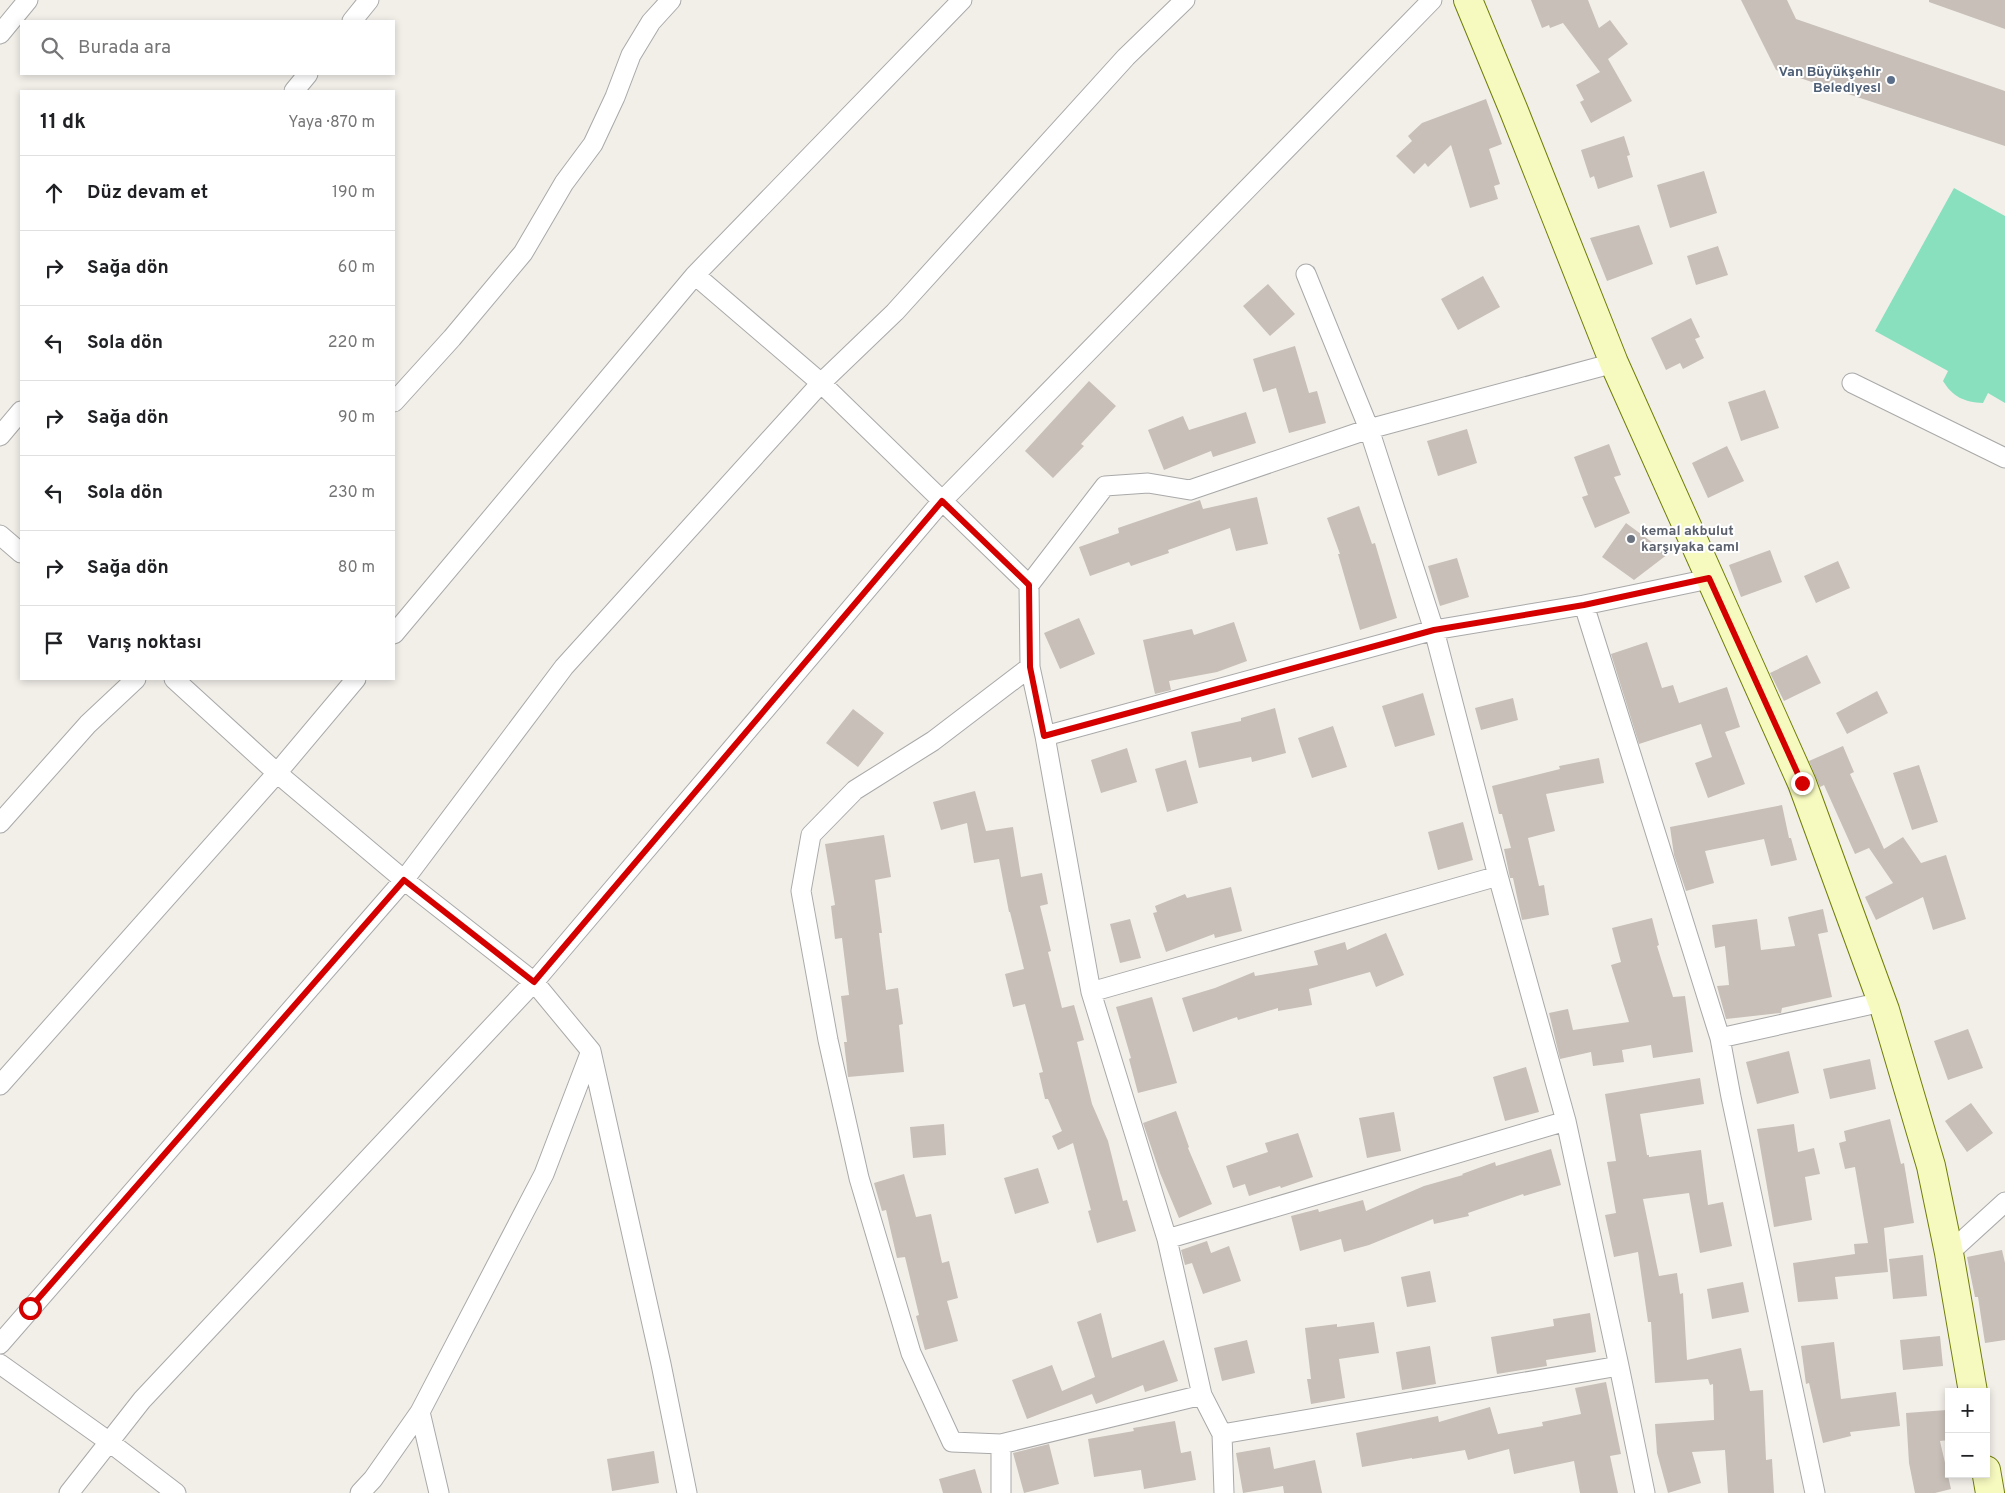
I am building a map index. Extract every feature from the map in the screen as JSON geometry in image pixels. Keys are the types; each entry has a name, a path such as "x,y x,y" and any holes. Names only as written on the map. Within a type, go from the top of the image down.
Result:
{"street":[{"path":"0,34 28,0"},
{"path":"353,20 369,0"},
{"path":"395,401 452,338 523,253 564,183 593,144 615,97 631,55 651,22 670,0"},
{"path":"395,633 696,275 962,0"},
{"path":"0,1344 404,880 564,667 821,383 895,312 1126,57 1185,0"},
{"path":"69,1493 142,1400 534,982 942,501 1432,0"},
{"path":"1468,0 1514,110 1614,363 1802,783 1882,1002 1931,1166 1949,1253 1972,1388"},
{"path":"295,90 307,75"},
{"path":"1306,274 1370,429 1434,630 1498,876 1566,1121 1645,1493"},
{"path":"696,275 821,383 1029,585"},
{"path":"1224,1493 1222,1434 1202,1395 1167,1239 1091,992 1030,667 1029,585 1105,486 1148,484 1190,490 1370,429 1614,363"},
{"path":"1852,383 2005,458"},
{"path":"0,436 20,412"},
{"path":"0,535 20,551"},
{"path":"1044,736 1434,630 1584,605 1709,578"},
{"path":"1584,605 1720,1038 1730,1097 1815,1493"},
{"path":"1030,667 933,741 855,790 811,835 800,891 828,1040 859,1178 912,1353 952,1442 1000,1444 1202,1395"},
{"path":"0,823 88,724 135,680"},
{"path":"175,680 277,773 404,880 534,982 591,1052 657,1345 687,1493"},
{"path":"0,1085 277,773 355,680"},
{"path":"1091,992 1498,876"},
{"path":"1720,1038 1882,1002"},
{"path":"360,1493 373,1479 420,1412 544,1174 591,1052"},
{"path":"1167,1239 1566,1121"},
{"path":"1949,1253 2005,1202"},
{"path":"0,1364 108,1441 176,1493"},
{"path":"1222,1434 1619,1366"},
{"path":"420,1412 439,1493"},
{"path":"1000,1444 1001,1493"},
{"path":"1987,1478 1990,1493"}],"green space":[{"path":"1954,188 2005,216 2005,403 1988,393 1983,403 1960,398 1943,381 1948,371 1875,331"}],"building":[{"path":"1531,0 1588,0 1599,28 1610,20 1628,44 1608,59 1632,101 1591,123 1580,102 1584,100 1576,85 1600,72 1563,23 1550,28 1549,25 1542,28"},
{"name":"Van Büyükşehir Belediyesi","path":"1741,0 1787,0 1796,19 2005,91 2005,146 1776,70"},
{"path":"1929,0 2005,0 2005,29 1929,2"},
{"path":"1486,99 1502,144 1489,149 1500,184 1494,186 1498,199 1470,208 1451,145 1428,167 1425,163 1414,174 1396,156 1412,141 1408,136 1422,123"},
{"path":"1624,136 1630,155 1627,156 1633,177 1598,189 1594,176 1590,178 1581,150"},
{"path":"1704,171 1717,213 1670,228 1657,185"},
{"path":"1639,225 1653,264 1607,281 1590,238"},
{"path":"1718,246 1728,275 1696,285 1687,256"},
{"path":"1483,276 1500,307 1458,330 1441,299"},
{"path":"1268,284 1295,314 1270,336 1243,306"},
{"path":"1691,318 1700,337 1695,339 1704,358 1683,369 1680,363 1666,370 1651,338"},
{"path":"1295,346 1309,393 1317,391 1326,423 1289,433 1276,388 1263,392 1253,359"},
{"path":"1089,381 1116,406 1081,444 1084,446 1053,478 1025,451"},
{"path":"1765,390 1779,428 1741,441 1728,402"},
{"path":"1246,412 1256,443 1213,457 1211,451 1164,470 1148,430 1183,416 1189,430"},
{"path":"1467,429 1477,463 1438,476 1427,441"},
{"path":"1609,444 1621,475 1614,477 1630,513 1595,528 1582,497 1588,495 1574,457"},
{"path":"1727,446 1744,481 1708,498 1692,463"},
{"path":"1257,497 1268,544 1236,551 1230,528 1168,550 1169,553 1131,566 1129,562 1090,576 1079,547 1119,533 1118,528 1200,500 1203,509"},
{"path":"1359,506 1372,544 1375,543 1397,618 1360,630 1338,554 1340,554 1327,518"},
{"name":"kemal akbulut karşıyaka cami","path":"1626,523 1668,554 1634,580 1602,557"},
{"path":"1770,550 1782,582 1741,597 1729,565"},
{"path":"1457,558 1469,597 1440,606 1428,566"},
{"path":"1838,561 1850,588 1816,603 1804,576"},
{"path":"1079,618 1095,654 1060,669 1044,633"},
{"path":"1234,622 1247,661 1217,672 1169,681 1171,690 1155,694 1143,640 1192,629 1194,635"},
{"path":"1647,642 1662,688 1673,685 1679,703 1727,687 1740,727 1725,732 1745,784 1708,798 1695,763 1712,757 1701,724 1639,744 1611,654"},
{"path":"1807,655 1821,683 1784,701 1770,673"},
{"path":"1877,691 1888,713 1847,734 1836,713"},
{"path":"1423,693 1435,735 1395,747 1382,706"},
{"path":"1513,698 1518,720 1481,730 1475,708"},
{"path":"1275,708 1286,753 1252,762 1251,757 1199,768 1191,732 1241,721 1241,718"},
{"path":"853,709 884,733 858,767 826,743"},
{"path":"1333,726 1347,767 1312,778 1298,738"},
{"path":"1843,746 1854,772 1850,774 1884,849 1903,837 1921,863 1946,855 1966,919 1933,930 1923,897 1876,920 1865,897 1893,883 1869,848 1855,854 1824,785 1820,787 1809,761"},
{"path":"1127,748 1137,782 1101,793 1091,760"},
{"path":"1599,758 1604,783 1546,794 1555,831 1528,838 1539,886 1544,885 1549,915 1522,920 1513,878 1510,878 1504,849 1511,848 1502,814 1499,814 1492,786 1560,769 1559,766"},
{"path":"1186,760 1198,803 1167,812 1155,769"},
{"path":"1919,765 1938,822 1912,830 1893,773"},
{"path":"975,791 986,831 1013,827 1021,877 1042,873 1048,904 1040,906 1051,951 1048,952 1062,1008 1074,1005 1084,1040 1077,1042 1092,1104 1108,1141 1123,1201 1127,1200 1136,1231 1097,1243 1088,1211 1091,1210 1073,1143 1058,1150 1052,1136 1062,1131 1048,1099 1045,1099 1039,1073 1043,1072 1025,1004 1013,1007 1005,974 1024,969 1009,912 999,859 974,863 967,823 941,830 933,802"},
{"path":"1782,805 1789,838 1791,838 1797,860 1771,866 1764,839 1705,851 1714,883 1686,891 1674,855 1670,827"},
{"path":"1463,822 1473,860 1438,870 1428,832"},
{"path":"884,835 891,877 875,880 882,933 879,933 886,990 898,988 903,1024 899,1025 904,1072 848,1077 844,1042 847,1042 841,996 849,995 842,938 835,939 831,906 835,905 825,844"},
{"path":"1231,887 1242,931 1215,938 1214,934 1166,952 1153,913 1157,912 1155,906 1185,894 1187,898"},
{"path":"1823,909 1828,932 1818,934 1832,997 1782,1008 1781,1013 1726,1019 1717,986 1729,985 1725,946 1715,948 1712,925 1757,919 1761,950 1795,946 1788,917"},
{"path":"1652,918 1659,945 1657,946 1673,997 1685,996 1693,1052 1653,1058 1651,1045 1622,1050 1624,1062 1593,1066 1591,1052 1560,1059 1549,1013 1568,1009 1573,1030 1629,1022 1611,965 1621,962 1612,928"},
{"path":"1130,919 1141,958 1120,963 1110,924"},
{"path":"1386,933 1404,975 1376,987 1370,972 1309,989 1312,1005 1278,1011 1278,1008 1238,1020 1237,1017 1193,1032 1182,998 1215,988 1254,972 1255,976 1318,965 1314,951 1345,942 1347,950"},
{"path":"1152,997 1177,1083 1138,1093 1129,1059 1131,1058 1116,1007"},
{"path":"1968,1029 1983,1068 1948,1080 1934,1041"},
{"path":"1789,1051 1799,1093 1757,1104 1746,1062"},
{"path":"1870,1059 1876,1089 1830,1099 1823,1069"},
{"path":"1526,1067 1539,1112 1505,1121 1493,1077"},
{"path":"1700,1078 1704,1104 1640,1114 1647,1155 1649,1157 1701,1150 1708,1205 1723,1202 1732,1246 1700,1253 1689,1193 1643,1199 1659,1276 1677,1273 1680,1294 1683,1293 1687,1360 1741,1348 1750,1391 1763,1390 1766,1460 1772,1459 1774,1493 1728,1493 1725,1450 1692,1452 1701,1483 1668,1493 1657,1453 1655,1424 1714,1420 1713,1384 1710,1385 1708,1379 1655,1383 1651,1322 1648,1322 1638,1252 1614,1257 1605,1215 1616,1213 1607,1162 1616,1161 1605,1094"},
{"path":"1971,1103 1993,1133 1967,1152 1945,1121"},
{"path":"1176,1111 1188,1148 1212,1204 1179,1218 1160,1173 1143,1123"},
{"path":"1394,1112 1401,1151 1367,1158 1359,1118"},
{"path":"1890,1119 1901,1164 1904,1163 1914,1223 1884,1228 1888,1272 1835,1277 1838,1299 1798,1302 1793,1263 1855,1254 1854,1244 1868,1243 1855,1167 1845,1169 1839,1143 1846,1141 1844,1131"},
{"path":"944,1124 946,1155 913,1158 910,1127"},
{"path":"1794,1124 1798,1152 1814,1148 1820,1174 1805,1177 1812,1220 1774,1227 1757,1129"},
{"path":"1298,1133 1313,1177 1249,1196 1245,1184 1233,1188 1226,1166 1268,1152 1265,1143"},
{"path":"1551,1149 1561,1185 1524,1196 1523,1194 1468,1213 1469,1216 1434,1224 1433,1219 1369,1245 1344,1252 1341,1239 1300,1251 1291,1216 1318,1209 1319,1212 1363,1200 1366,1211 1424,1186 1463,1175 1495,1162 1496,1166"},
{"path":"1038,1168 1049,1203 1015,1214 1004,1178"},
{"path":"904,1174 916,1217 931,1214 942,1263 949,1261 958,1298 947,1301 958,1341 925,1350 916,1316 919,1315 905,1257 897,1258 886,1210 882,1211 874,1183"},
{"path":"1207,1241 1211,1253 1229,1246 1241,1281 1203,1294 1192,1263 1185,1265 1181,1250"},
{"path":"2002,1250 2005,1263 2005,1340 1985,1343 1978,1297 1975,1297 1967,1257"},
{"path":"1923,1255 1927,1296 1893,1299 1889,1259"},
{"path":"1430,1271 1436,1302 1407,1307 1401,1277"},
{"path":"1743,1282 1749,1312 1712,1319 1707,1289"},
{"path":"1101,1313 1112,1358 1164,1340 1178,1381 1145,1392 1143,1385 1096,1404 1092,1394 1027,1419 1012,1380 1052,1365 1062,1391 1095,1377 1077,1322"},
{"path":"1590,1313 1596,1352 1546,1360 1547,1366 1497,1374 1491,1337 1554,1326 1553,1319"},
{"path":"1374,1322 1379,1353 1339,1359 1345,1398 1311,1404 1307,1379 1311,1379 1305,1328 1337,1324 1337,1327"},
{"path":"1940,1336 1943,1366 1903,1370 1900,1340"},
{"path":"1247,1340 1255,1373 1222,1381 1214,1348"},
{"path":"1834,1342 1841,1399 1896,1392 1900,1426 1850,1432 1851,1436 1823,1443 1809,1383 1806,1384 1801,1346"},
{"path":"1430,1346 1436,1384 1402,1390 1396,1352"},
{"path":"1606,1382 1621,1454 1610,1456 1618,1493 1580,1493 1574,1461 1514,1474 1509,1449 1468,1460 1465,1450 1362,1467 1356,1433 1438,1416 1439,1422 1490,1407 1498,1434 1543,1426 1542,1422 1581,1414 1575,1388"},
{"path":"1945,1410 1945,1440 1940,1441 1945,1463 1945,1478 1948,1478 1951,1489 1935,1493 1915,1493 1909,1463 1906,1413"},
{"path":"1175,1421 1181,1453 1191,1451 1196,1480 1144,1489 1141,1470 1094,1477 1088,1439 1134,1431 1133,1428"},
{"path":"1049,1444 1059,1484 1024,1493 1013,1453"},
{"path":"1270,1447 1274,1469 1315,1460 1322,1493 1284,1493 1283,1486 1243,1493 1236,1453"},
{"path":"654,1451 659,1483 612,1491 607,1459"},
{"path":"975,1469 982,1493 943,1493 939,1479"}],"place":[{"name":"Van Büyükşehir Belediyesi","path":"1891,80"},
{"name":"kemal akbulut karşıyaka cami","path":"1631,539"}],"route":[{"path":"30,1308 404,880 534,982 942,501 1029,585 1030,667 1044,736 1434,630 1584,605 1709,578 1802,783"}]}
